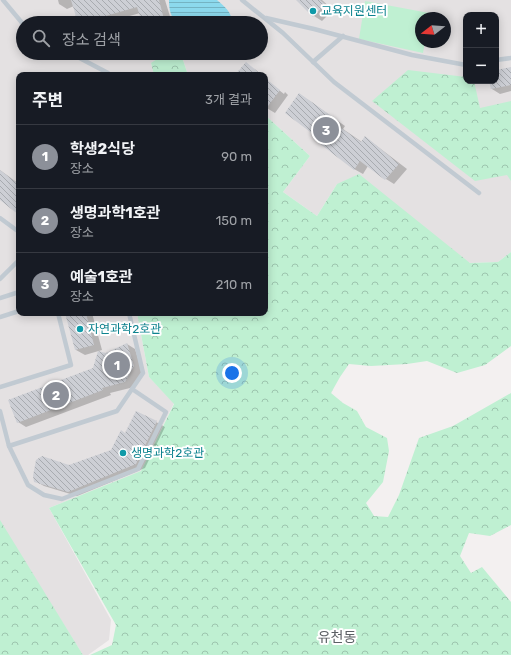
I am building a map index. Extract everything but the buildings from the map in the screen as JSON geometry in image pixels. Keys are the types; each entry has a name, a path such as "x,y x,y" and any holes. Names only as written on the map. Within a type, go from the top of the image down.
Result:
{"lane":[{"path":"3,0 16,16"},
{"path":"242,0 262,16"},
{"path":"268,19 343,36 412,55 463,64"},
{"path":"268,21 283,33 334,82 479,193"},
{"path":"313,62 343,36"},
{"path":"499,60 511,58"},
{"path":"83,60 106,72"},
{"path":"0,218 16,230"},
{"path":"0,279 16,263"},
{"path":"0,298 16,293"},
{"path":"0,317 16,312"},
{"path":"0,387 71,365 59,316"},
{"path":"9,446 117,411 143,372 130,316"},
{"path":"0,411 9,446 28,485 44,495 62,499 138,469 166,412 132,389"}],"shaded area":[{"path":"0,0 511,0 511,252 498,262 470,263 337,184 317,216 283,192 310,156 268,118 268,72 187,72 183,60 268,60 268,16 16,16 16,60 166,60 151,63 153,72 16,72 16,316 138,316 149,377 174,403 141,471 49,508 111,620 109,640 88,655 83,655 0,523"}],"green space":[{"path":"365,1 424,12 415,12 415,48 424,48 423,53 359,39"},
{"path":"156,60 183,60 187,72 153,72 151,63"},
{"path":"408,70 463,77 463,84 475,84 480,108 511,101 511,181 507,175 475,181 372,101"},
{"path":"268,118 310,156 283,192 317,216 337,184 359,174 470,263 498,262 511,252 511,346 485,365 457,373 427,361 407,364 371,366 349,364 331,393 343,403 357,411 366,427 387,438 389,451 383,482 366,503 374,516 388,517 399,495 419,438 453,426 511,393 511,525 490,536 469,533 460,556 471,573 482,567 511,602 511,655 90,655 112,645 116,625 49,508 141,471 174,404 149,377 138,316 268,316"},
{"path":"0,520 83,655 0,655"}],"water":[{"path":"169,0 217,0 225,7 231,16 172,16"}],"place":[{"name":"교육지원센터","path":"313,11"},
{"name":"예술1호관","path":"326,130"},
{"name":"자연과학2호관","path":"80,329"},
{"name":"학생2식당","path":"117,365"},
{"name":"생명과학1호관","path":"56,395"},
{"name":"생명과학2호관","path":"123,453"}],"district":[{"name":"유천동","path":"337,637"}]}
